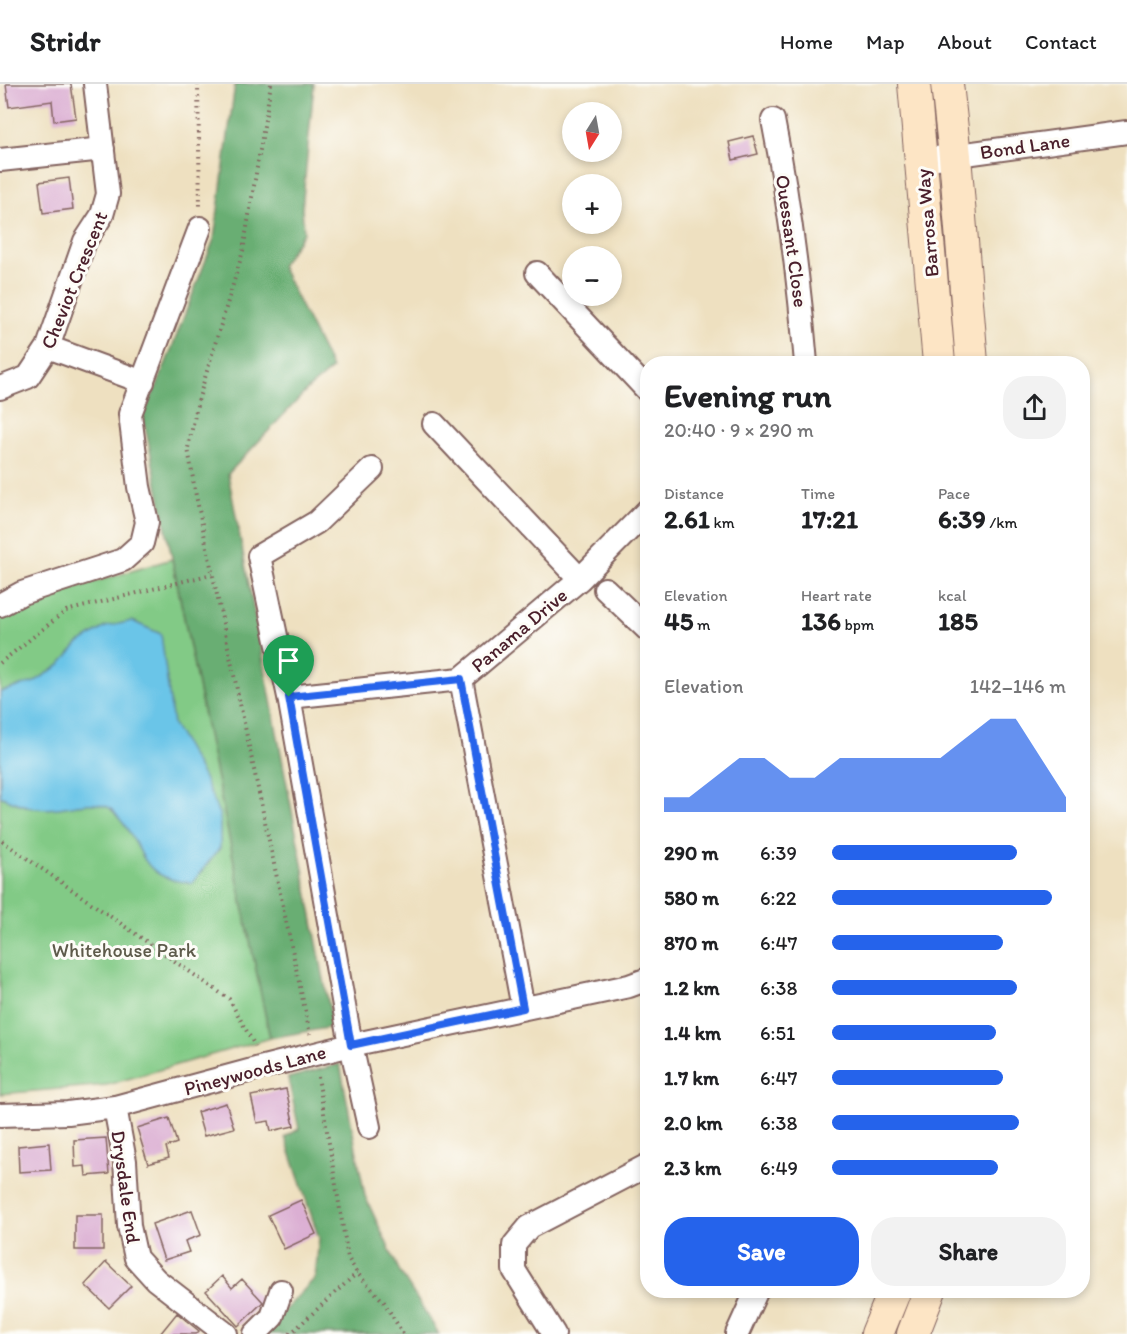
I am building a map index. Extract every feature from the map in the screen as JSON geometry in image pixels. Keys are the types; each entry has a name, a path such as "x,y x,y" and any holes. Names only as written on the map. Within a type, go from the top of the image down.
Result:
{"street":[{"name":"Cheviot Crescent","path":"0,388 28,377 48,347 85,241 102,215 108,194 95,84"},
{"name":"Barrosa Way","path":"914,84 922,160 934,356"},
{"name":"Barrosa Way","path":"947,84 971,356"},
{"name":"Ouessant Close","path":"773,120 784,176 805,356"},
{"name":"Bond Lane","path":"922,160 1127,132"},
{"path":"0,160 103,149"},
{"path":"0,604 22,593 123,560 142,543 147,522 139,487 130,414 200,228"},
{"path":"537,273 640,382"},
{"path":"48,347 143,381"},
{"path":"434,424 580,579"},
{"path":"369,1128 351,1045 289,697 259,556 317,522 372,469"},
{"name":"Panama Drive","path":"289,697 461,679 580,579 640,518"},
{"path":"605,589 640,622"},
{"path":"461,679 523,1008"},
{"name":"Pineywoods Lane","path":"0,1115 68,1113 115,1107 262,1066 640,982"},
{"name":"Drysdale End","path":"115,1107 125,1161 129,1226 136,1258 156,1280 226,1334"},
{"path":"554,1334 514,1270 514,1245 529,1227 640,1169"},
{"path":"255,1334 272,1317 281,1291"},
{"path":"737,1334 754,1298"},
{"path":"877,1334 892,1298"},
{"path":"913,1334 927,1298"}],"path":[{"path":"198,84 200,228"},
{"path":"0,663 66,611 212,574"},
{"path":"2,841 229,999 253,1042 262,1066"},
{"path":"290,1334 357,1273"},
{"path":"371,1288 384,1302 403,1334"}],"green space":[{"path":"235,84 314,84 302,209 304,232 281,266 332,369 308,389 228,474 333,1027 270,1038 143,416 159,381 214,239"},
{"name":"Whitehouse Park","path":"172,559 270,1038 107,1085 0,1094 0,610"},
{"path":"340,1064 365,1196 400,1272 439,1334 262,1334 315,1278 319,1238 285,1137 299,1129 288,1078"}],"water":[{"path":"132,621 161,634 173,724 203,776 220,816 220,848 192,883 174,880 152,869 127,829 108,807 89,804 43,809 21,805 0,796 0,692 34,682 60,665 78,644 105,627"}],"building":[{"path":"6,84 71,84 76,118 54,121 52,101 9,107"},
{"path":"753,136 758,154 733,160 729,142"},
{"path":"69,178 73,209 43,213 39,182"},
{"path":"286,1089 294,1126 271,1131 269,1121 257,1123 251,1096"},
{"path":"226,1103 234,1128 204,1136 197,1112"},
{"path":"169,1118 177,1143 166,1147 169,1158 148,1164 137,1128"},
{"path":"106,1138 109,1174 86,1176 85,1166 75,1167 74,1140"},
{"path":"49,1143 51,1170 19,1172 18,1146"},
{"path":"301,1200 316,1234 284,1249 268,1215"},
{"path":"192,1210 201,1235 185,1241 189,1252 164,1260 152,1224"},
{"path":"75,1215 103,1215 103,1250 75,1250"},
{"path":"106,1262 131,1286 109,1308 85,1285"},
{"path":"222,1276 232,1288 242,1279 263,1302 238,1326 206,1291"},
{"path":"177,1313 199,1331 196,1334 160,1334"}],"route":[{"path":"461,679 523,1008 351,1045 289,697 461,679"}]}
